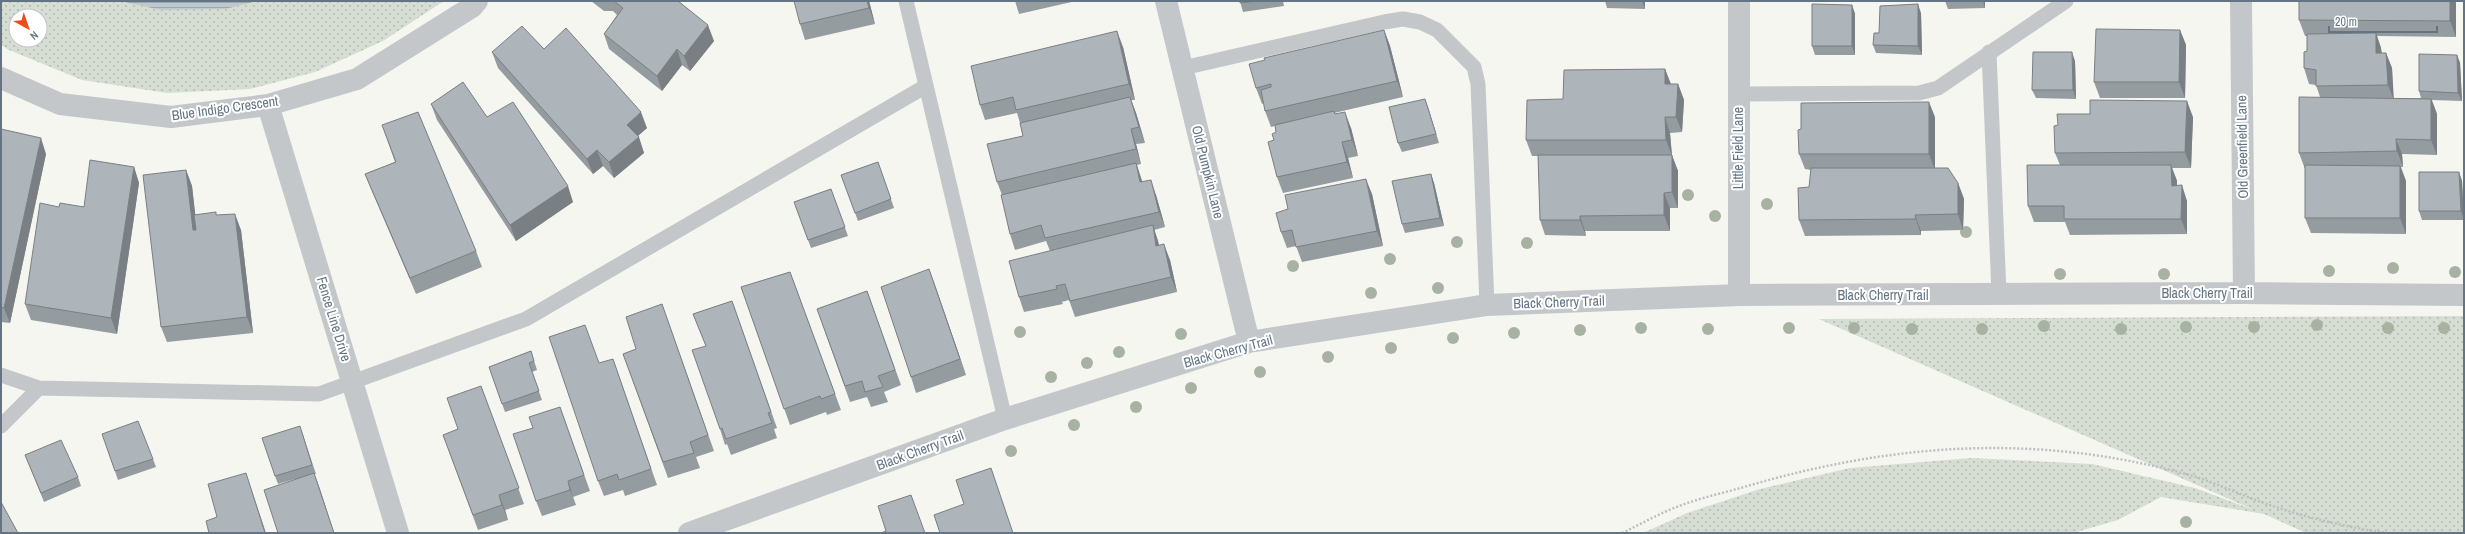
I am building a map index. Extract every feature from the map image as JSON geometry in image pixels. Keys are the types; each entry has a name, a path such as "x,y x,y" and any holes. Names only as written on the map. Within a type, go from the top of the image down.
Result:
{"street":[{"name":"Blue Indigo Crescent","path":"1,78 60,104 171,117 268,105 356,79 472,7 478,1"},
{"name":"Old Pumpkin Lane","path":"1166,1 1249,342"},
{"name":"Little Field Lane","path":"1738,296 1739,1"},
{"name":"Old Greenfield Lane","path":"2241,1 2244,292"},
{"name":"Fence Line Drive","path":"268,105 398,533"},
{"name":"Black Cherry Trail","path":"689,533 1005,420 1249,342 1487,304 1738,296 2244,292 2464,295"}],"lane":[{"path":"906,1 1005,420"},
{"path":"1739,94 1919,93 1938,88 2066,1"},
{"path":"1182,68 1403,19 1420,22 1437,30 1474,67 1478,84 1487,304"},
{"path":"1989,52 1999,294"},
{"path":"1,375 39,388 319,394 526,319 926,86"},
{"path":"1,426 39,388"}],"path":[{"path":"1622,533 1679,506 1781,476 1868,457 1958,447 2028,448 2117,457 2188,474 2265,504 2356,529 2387,533"}],"shaded area":[{"path":"1,1 444,1 383,41 315,72 250,89 167,93 82,80 9,50 1,45"},
{"path":"120,1 257,1 225,9 161,10"},
{"path":"2464,316 2464,533 2306,533 2264,514 2161,497 2118,520 2073,533 1643,533 1687,513 1760,489 1850,468 1971,458 2092,464 2195,488 2254,510 1819,319"}],"building":[{"path":"614,1 678,1 708,25 684,56 677,49 657,76 604,34 623,8"},
{"path":"794,1 867,1 869,8 800,24"},
{"path":"1240,1 1256,1 1240,3"},
{"path":"2299,1 2450,1 2450,21 2299,20"},
{"path":"1812,4 1852,5 1852,46 1812,46"},
{"path":"1918,4 1918,46 1873,45 1874,33 1879,33 1880,6"},
{"path":"522,26 544,49 566,28 641,112 627,125 639,137 609,162 597,150 587,159 492,52"},
{"path":"2096,29 2180,30 2179,82 2094,82"},
{"path":"1384,30 1397,81 1265,111 1261,90 1271,87 1271,84 1256,88 1249,64 1265,60 1264,58"},
{"path":"1117,31 1129,84 1016,110 1013,97 980,105 971,66"},
{"path":"2376,33 2376,53 2386,53 2388,85 2316,86 2316,70 2304,68 2304,52 2307,51 2307,34"},
{"path":"2033,52 2072,52 2073,90 2032,90"},
{"path":"2419,54 2457,55 2458,93 2419,91"},
{"path":"1665,69 1665,84 1678,84 1676,117 1665,117 1666,140 1526,140 1527,100 1563,99 1564,70"},
{"path":"463,82 487,117 513,102 568,186 510,225 431,104"},
{"path":"1130,97 1139,127 1131,129 1136,149 997,182 987,144 1023,136 1020,123"},
{"path":"2299,97 2431,99 2431,140 2396,139 2397,151 2299,153"},
{"path":"1425,99 1436,134 1398,143 1389,107"},
{"path":"2090,100 2187,101 2185,152 2055,153 2054,126 2058,125 2057,114 2090,114"},
{"path":"1929,102 1929,154 1799,154 1798,130 1801,129 1801,103"},
{"path":"1334,111 1335,114 1345,112 1352,140 1342,142 1347,162 1277,177 1268,142 1274,140 1272,134 1276,132 1275,125"},
{"path":"418,112 476,251 410,278 365,174 396,162 382,125"},
{"path":"1,129 41,138 4,308 1,307"},
{"path":"1538,155 1672,155 1672,192 1664,193 1664,215 1580,216 1580,220 1540,220"},
{"path":"90,160 134,167 111,318 25,304 40,203 59,207 60,203 84,207"},
{"path":"878,162 891,199 855,213 841,175"},
{"path":"1136,163 1140,182 1151,180 1159,212 1045,238 1041,225 1010,234 1001,195"},
{"path":"2027,165 2171,165 2172,186 2182,185 2181,219 2064,219 2064,206 2028,206"},
{"path":"2305,165 2400,166 2400,218 2305,218"},
{"path":"1811,168 1948,168 1958,183 1958,214 1915,215 1916,219 1799,220 1798,188 1809,187"},
{"path":"186,170 193,230 196,230 194,215 216,212 216,215 235,214 247,317 161,327 143,175"},
{"path":"2419,172 2459,172 2461,211 2419,211"},
{"path":"1431,174 1440,218 1402,224 1392,181"},
{"path":"1366,179 1377,231 1296,247 1292,230 1281,232 1276,213 1288,209 1285,195"},
{"path":"831,189 845,227 808,240 794,202"},
{"path":"1153,225 1156,246 1164,244 1171,277 1070,301 1065,284 1056,286 1057,289 1019,297 1009,261"},
{"path":"929,269 960,359 911,377 881,287"},
{"path":"790,272 835,394 821,399 820,396 784,409 741,287"},
{"path":"867,291 895,370 878,376 883,387 865,392 862,381 845,386 817,309"},
{"path":"732,301 771,412 768,413 772,423 726,439 722,428 720,429 692,350 706,346 693,314"},
{"path":"662,304 708,435 690,442 694,453 663,462 623,354 636,349 626,317"},
{"path":"585,325 599,363 613,359 651,469 619,480 617,474 598,481 549,337"},
{"path":"531,351 534,361 529,363 539,391 502,404 489,367"},
{"path":"481,386 519,488 499,495 502,505 473,515 443,435 458,429 447,398"},
{"path":"560,407 584,475 568,481 570,490 536,501 513,434 533,428 529,417"},
{"path":"138,421 153,459 115,471 102,434"},
{"path":"300,426 312,465 275,476 262,438"},
{"path":"61,440 78,477 41,493 25,455"},
{"path":"991,468 1013,533 940,533 934,515 964,504 956,480"},
{"path":"246,473 265,533 209,533 206,521 217,517 208,484"},
{"path":"314,473 334,533 278,533 264,490"},
{"path":"911,495 925,533 881,533 886,531 878,506"},
{"path":"1,502 18,533 1,533"}]}
